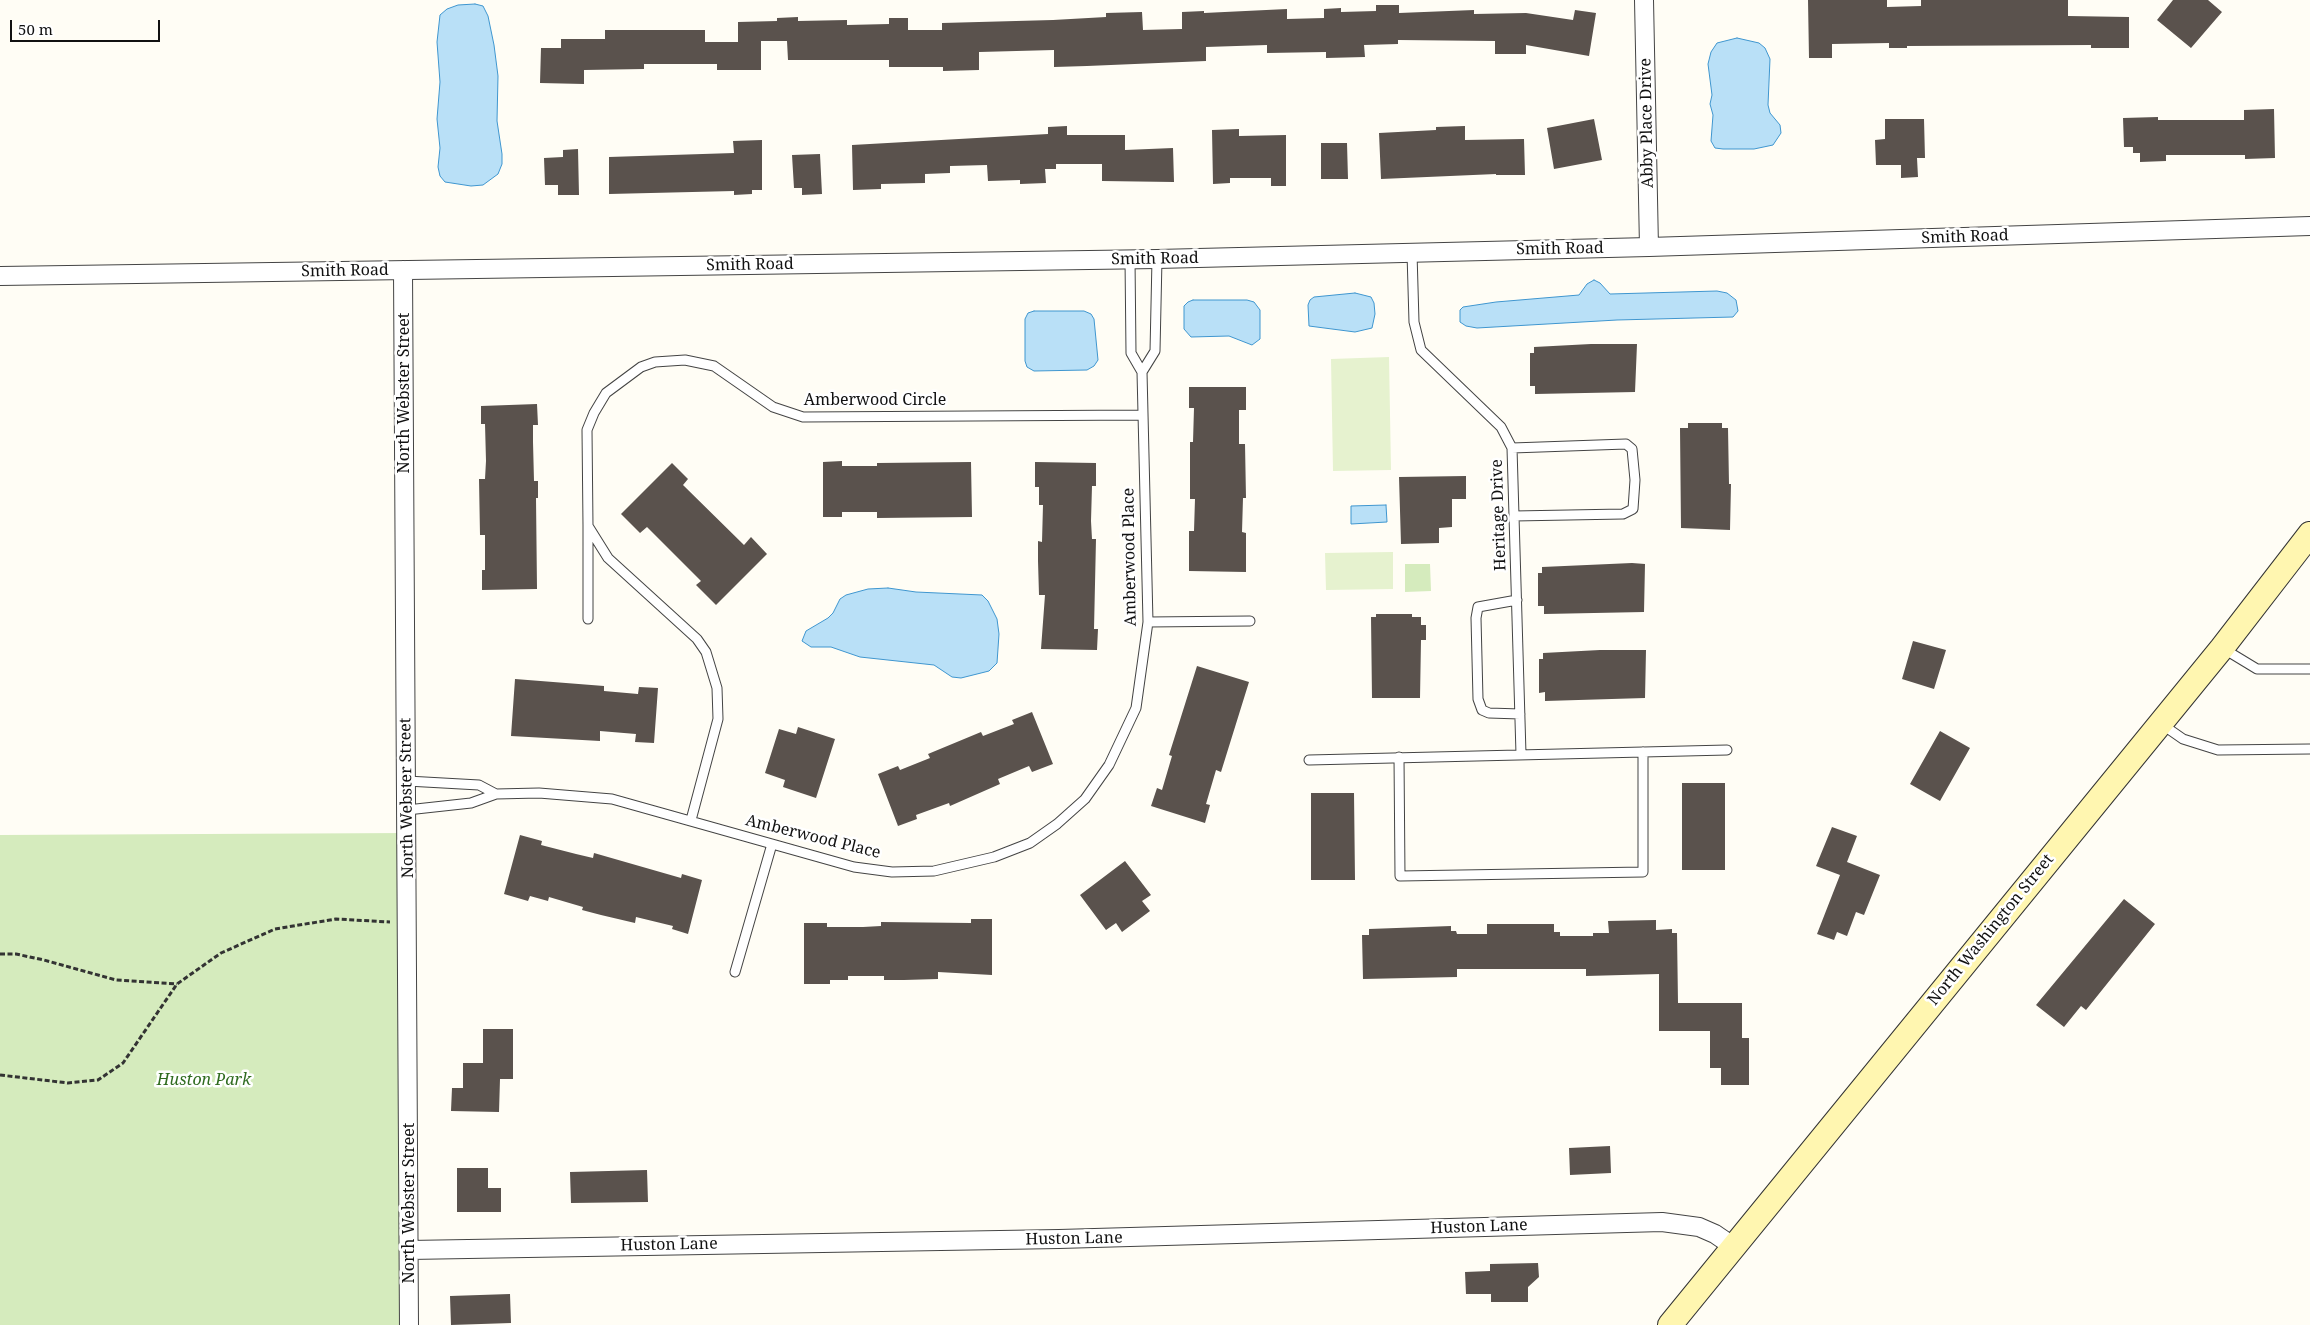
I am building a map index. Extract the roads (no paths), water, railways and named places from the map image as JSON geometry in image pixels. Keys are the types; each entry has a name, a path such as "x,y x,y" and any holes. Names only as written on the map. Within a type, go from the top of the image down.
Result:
{"main road":[{"name":"North Washington Street","path":"1670,1325 2222,648 2310,534"}],"street":[{"name":"Abby Place Drive","path":"1644,0 1649,247"},
{"name":"Smith Road","path":"0,276 1157,259 1649,247 2310,226"},
{"name":"North Webster Street","path":"403,270 409,1325"},
{"name":"Huston Lane","path":"409,1250 1059,1239 1662,1222 1699,1226 1734,1247"}],"lane":[{"name":"Heritage Drive","path":"1412,253 1414,322 1420,350 1501,427 1512,448 1521,754"},
{"name":"Amberwood Place","path":"407,810 471,803 496,794 539,793 612,799 854,867 892,872 934,871 994,857 1030,842 1057,824 1085,799 1109,765 1136,708 1148,622 1142,372 1131,354 1130,259"},
{"path":"1142,372 1155,351 1157,259"},
{"name":"Amberwood Circle","path":"588,619 587,430 594,413 606,393 641,367 655,362 685,360 714,366 773,407 803,417 1142,415"},
{"path":"1512,448 1626,444 1632,449 1635,480 1633,509 1623,514 1514,516"},
{"path":"588,526 608,558 698,639 706,652 717,688 718,719 691,820"},
{"path":"1516,600 1478,607 1476,618 1477,690 1482,710 1489,714 1520,714"},
{"path":"1148,622 1250,621"},
{"path":"2222,648 2257,669 2292,671 2310,669"},
{"path":"2160,723 2183,740 2218,750 2310,749"},
{"path":"1308,760 1727,750"},
{"path":"1399,758 1400,876 1643,872 1643,752"},
{"name":"Amberwood Place","path":"407,782 479,785 496,794"},
{"path":"735,972 772,844"}],"water":[{"path":"475,4 483,6 488,16 494,45 498,76 497,121 502,164 498,174 483,185 471,186 445,182 440,176 438,167 440,148 437,119 440,82 437,42 440,15 447,9 458,5"},
{"path":"1737,38 1759,43 1765,48 1770,59 1768,105 1770,113 1780,125 1781,133 1773,145 1754,149 1723,149 1715,148 1711,141 1713,115 1710,104 1712,95 1708,64 1711,52 1717,43"},
{"path":"1594,280 1600,283 1610,294 1717,291 1727,293 1736,300 1738,311 1733,317 1617,320 1477,328 1466,326 1460,322 1460,310 1463,307 1496,302 1579,295 1587,284"},
{"path":"1355,293 1371,297 1374,303 1375,314 1372,328 1355,332 1309,326 1308,305 1314,297"},
{"path":"1193,300 1247,300 1254,302 1260,310 1260,339 1252,345 1229,336 1191,337 1184,329 1184,306"},
{"path":"1034,311 1084,311 1091,314 1094,319 1098,360 1094,366 1087,370 1034,371 1027,367 1025,361 1025,319 1028,313"},
{"path":"1386,505 1387,522 1351,524 1351,506"},
{"path":"888,588 916,592 982,595 988,601 997,619 999,634 997,663 989,671 961,678 952,677 934,665 860,657 831,647 811,647 802,641 806,631 828,618 833,613 840,599 846,595 868,589"}],"park label":[{"name":"Huston Park","path":"204,1080"}]}
